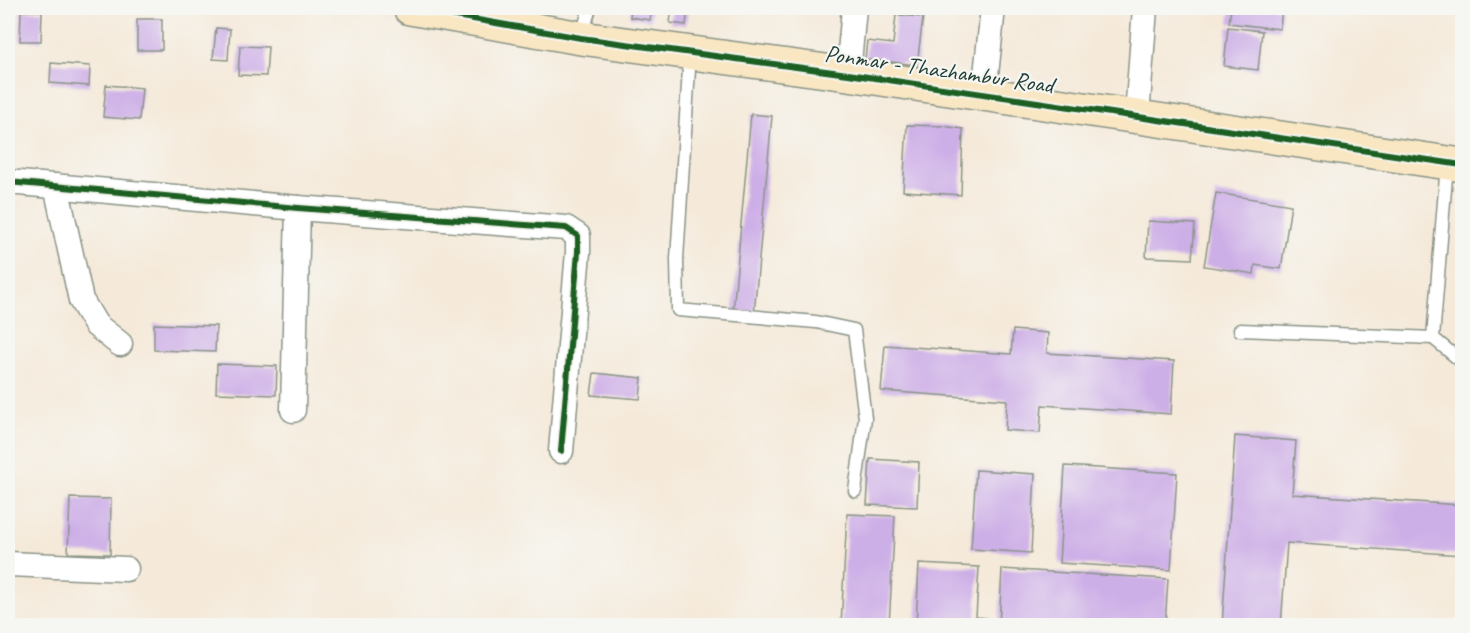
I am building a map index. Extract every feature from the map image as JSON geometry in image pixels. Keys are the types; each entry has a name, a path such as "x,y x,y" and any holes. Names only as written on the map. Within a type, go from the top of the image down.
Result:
{"street":[{"name":"Ponmar - Thazhambur Road","path":"410,8 581,38 690,51 1455,164"},
{"path":"849,74 854,8"},
{"path":"984,94 993,8"},
{"path":"1137,116 1145,8"},
{"path":"8,182 298,208 566,228 578,236 578,252 561,451"},
{"path":"56,186 81,300 96,325 120,344"},
{"path":"293,410 298,208"},
{"path":"8,564 126,569"}],"lane":[{"path":"581,38 590,8"},
{"path":"690,51 676,259 678,310 816,322 854,330 865,418 855,491"},
{"path":"1433,338 1455,164"},
{"path":"1240,330 1433,338 1462,362"}],"building":[{"path":"631,8 652,8 650,20 630,17"},
{"path":"672,8 688,8 686,25 670,23"},
{"path":"1231,8 1282,8 1280,29 1229,23"},
{"path":"21,11 42,11 41,41 20,41"},
{"path":"896,15 923,17 917,65 865,59 867,41 893,44"},
{"path":"137,19 162,19 162,50 137,50"},
{"path":"1228,27 1262,31 1258,70 1224,66"},
{"path":"216,28 230,29 228,60 213,59"},
{"path":"240,46 268,47 266,76 238,75"},
{"path":"51,63 90,66 89,86 50,83"},
{"path":"106,85 142,88 139,120 103,117"},
{"path":"751,114 772,116 754,314 733,312"},
{"path":"907,125 963,129 961,195 903,191"},
{"path":"1216,193 1291,205 1281,269 1255,265 1254,274 1204,266"},
{"path":"1148,221 1195,224 1192,259 1146,257"},
{"path":"154,324 216,326 215,352 154,350"},
{"path":"1013,330 1048,333 1047,353 1174,361 1171,414 1042,405 1040,433 1005,430 1007,400 881,391 885,345 1011,354"},
{"path":"217,364 277,366 276,395 216,393"},
{"path":"594,373 642,378 640,399 591,395"},
{"path":"1235,436 1296,441 1292,494 1462,505 1462,555 1287,543 1281,626 1222,626"},
{"path":"870,459 919,462 917,507 867,505"},
{"path":"1065,466 1177,473 1171,570 1059,563"},
{"path":"976,470 1035,474 1031,553 971,549"},
{"path":"70,498 111,499 110,554 68,553"},
{"path":"847,514 895,516 889,626 841,626"},
{"path":"919,564 979,567 976,617 987,618 987,626 916,626"},
{"path":"1002,569 1168,579 1165,626 999,626"}],"cycle path":[{"path":"410,8 581,38 848,74 1462,165"},
{"path":"8,182 298,208 566,228 578,236 578,252 561,451"}]}
